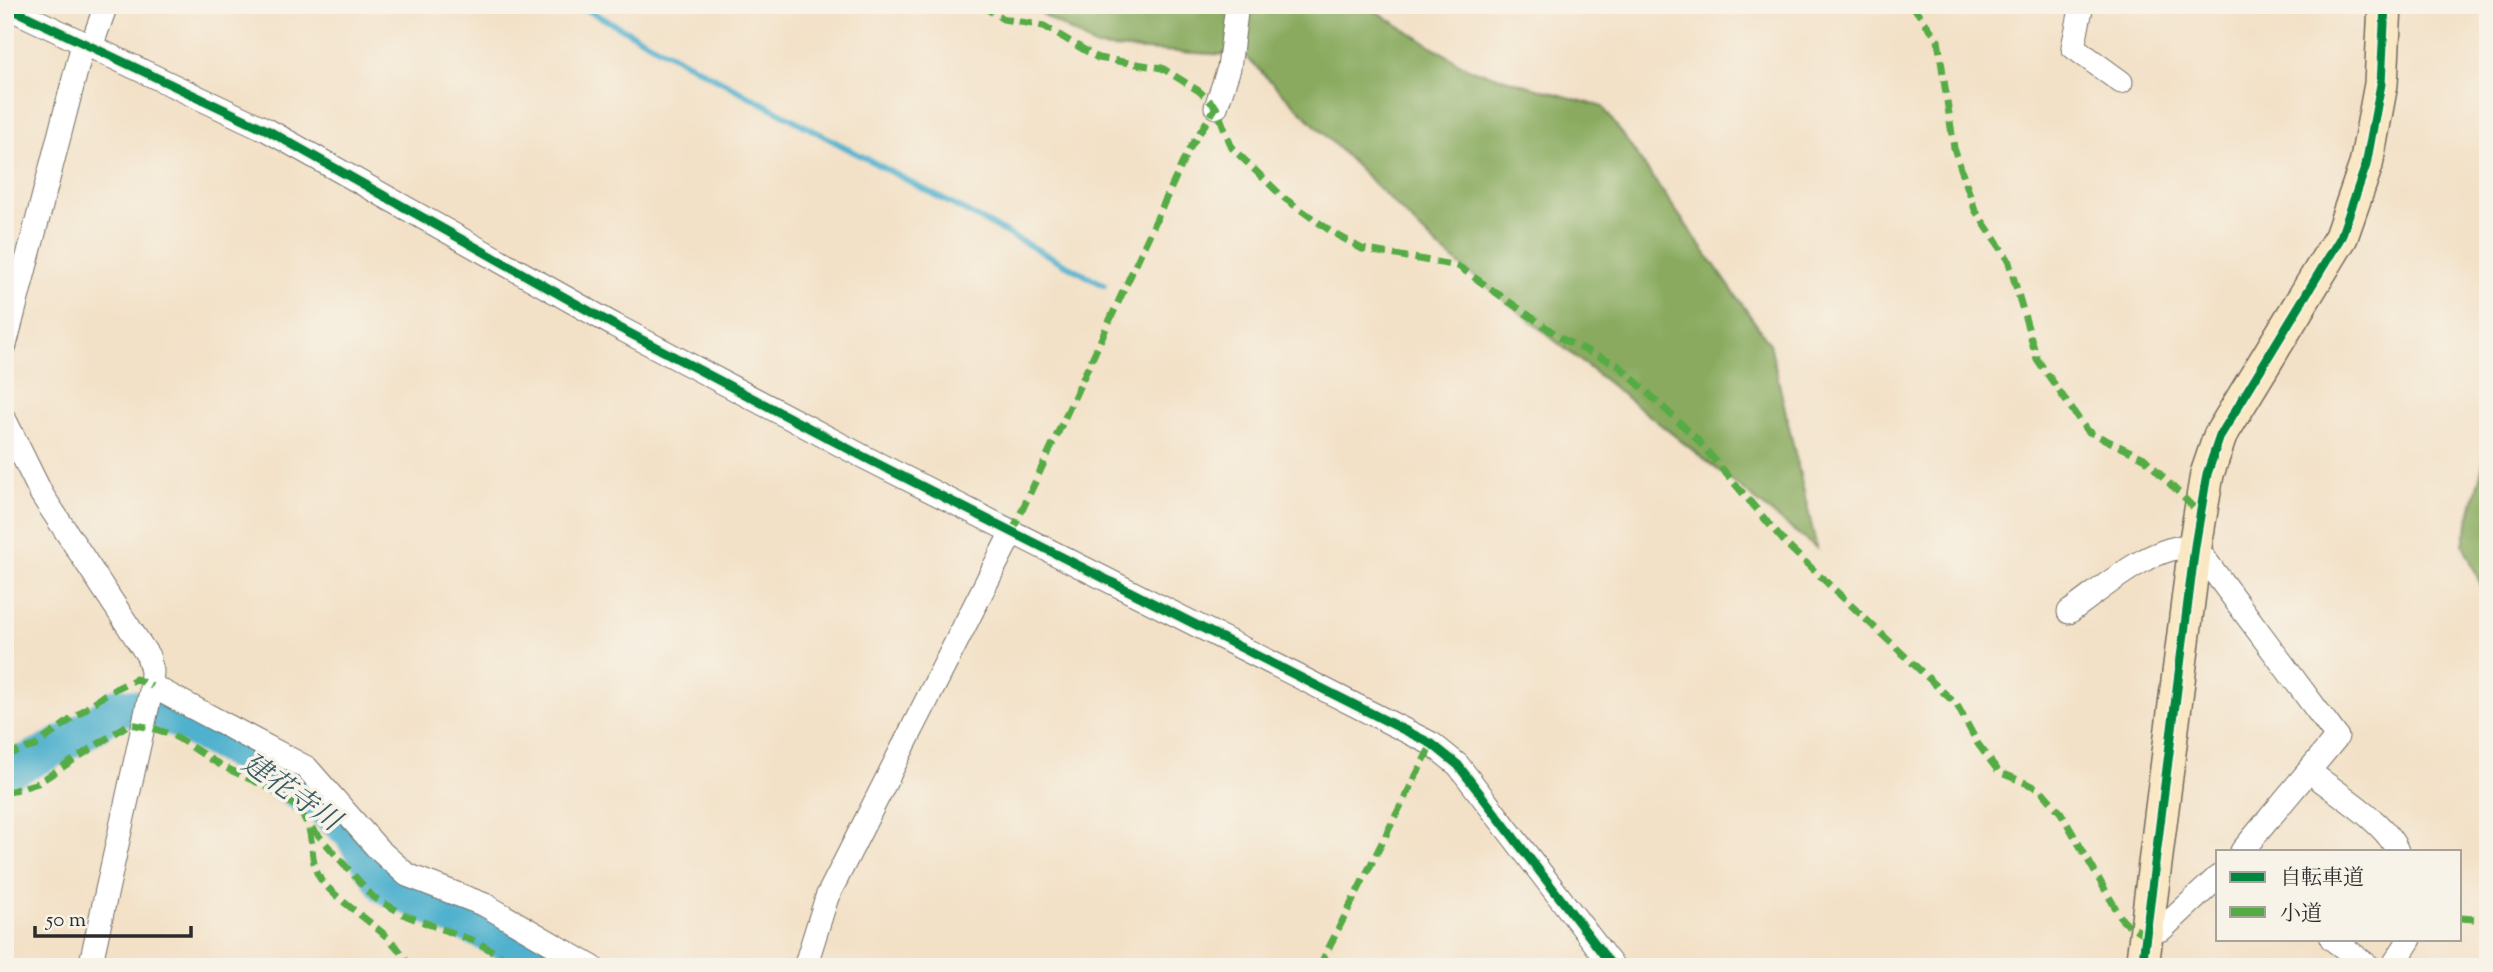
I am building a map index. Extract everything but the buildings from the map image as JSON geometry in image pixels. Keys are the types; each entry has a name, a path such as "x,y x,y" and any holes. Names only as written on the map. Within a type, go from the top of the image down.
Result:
{"street":[{"path":"5,345 87,45 106,5"},
{"path":"1216,107 1229,68 1237,5"},
{"path":"2082,5 2073,47 2121,82"},
{"path":"2143,951 2194,546 2207,474 2220,436 2341,237 2366,165 2381,84 2385,5"},
{"path":"5,6 267,130 614,325 1012,532 1432,744 1458,765 1613,967"},
{"path":"5,420 41,495 148,656 152,671 151,688 90,967"},
{"path":"805,967 827,897 1012,532"},
{"path":"2069,612 2141,564 2175,545 2194,546"},
{"path":"2194,546 2337,737 2243,850"},
{"path":"151,688 307,768 378,849 407,876 485,905 592,967"},
{"path":"2310,772 2380,828 2393,841 2397,850"},
{"path":"2143,951 2162,929 2216,879"},
{"path":"2333,940 2370,967"},
{"path":"2392,967 2409,940"}],"green space":[{"path":"1028,5 1366,5 1467,68 1603,107 1770,344 1817,549 1441,250 1245,56 1096,47"},
{"path":"2488,444 2488,601 2463,544"}],"waterway":[{"path":"578,5 1104,285"},
{"name":"建花寺川","path":"5,772 79,735 119,706 164,713 243,755 326,810 350,831 386,886 559,967"}],"marked path":[{"path":"981,5 1003,19 1044,26 1098,58 1162,68 1199,91 1216,107 1232,148 1284,198 1332,232 1362,249 1458,266 1564,340 1618,365 1695,437 1787,545 1957,705 1978,744 1999,772 2040,789 2061,813 2123,921 2145,935"},
{"path":"1912,5 1938,40 1954,148 1975,210 2008,259 2037,359 2087,431 2144,458 2200,514"},
{"path":"1012,532 1188,151 1216,107"},
{"path":"5,755 35,746 107,693 136,679 152,686"},
{"path":"5,793 38,783 129,724 171,735 217,763 275,791 295,806 310,832 317,874 331,891 395,945 408,967"},
{"path":"1319,967 1432,744"},
{"path":"312,828 373,897 407,916 477,942 520,967"},
{"path":"2462,918 2488,920"}],"cycle path":[{"path":"2142,967 2195,546 2207,474 2220,436 2341,237 2366,165 2381,84 2385,5"},
{"path":"5,6 267,130 614,325 862,456 1432,744 1458,765 1613,967"}]}
